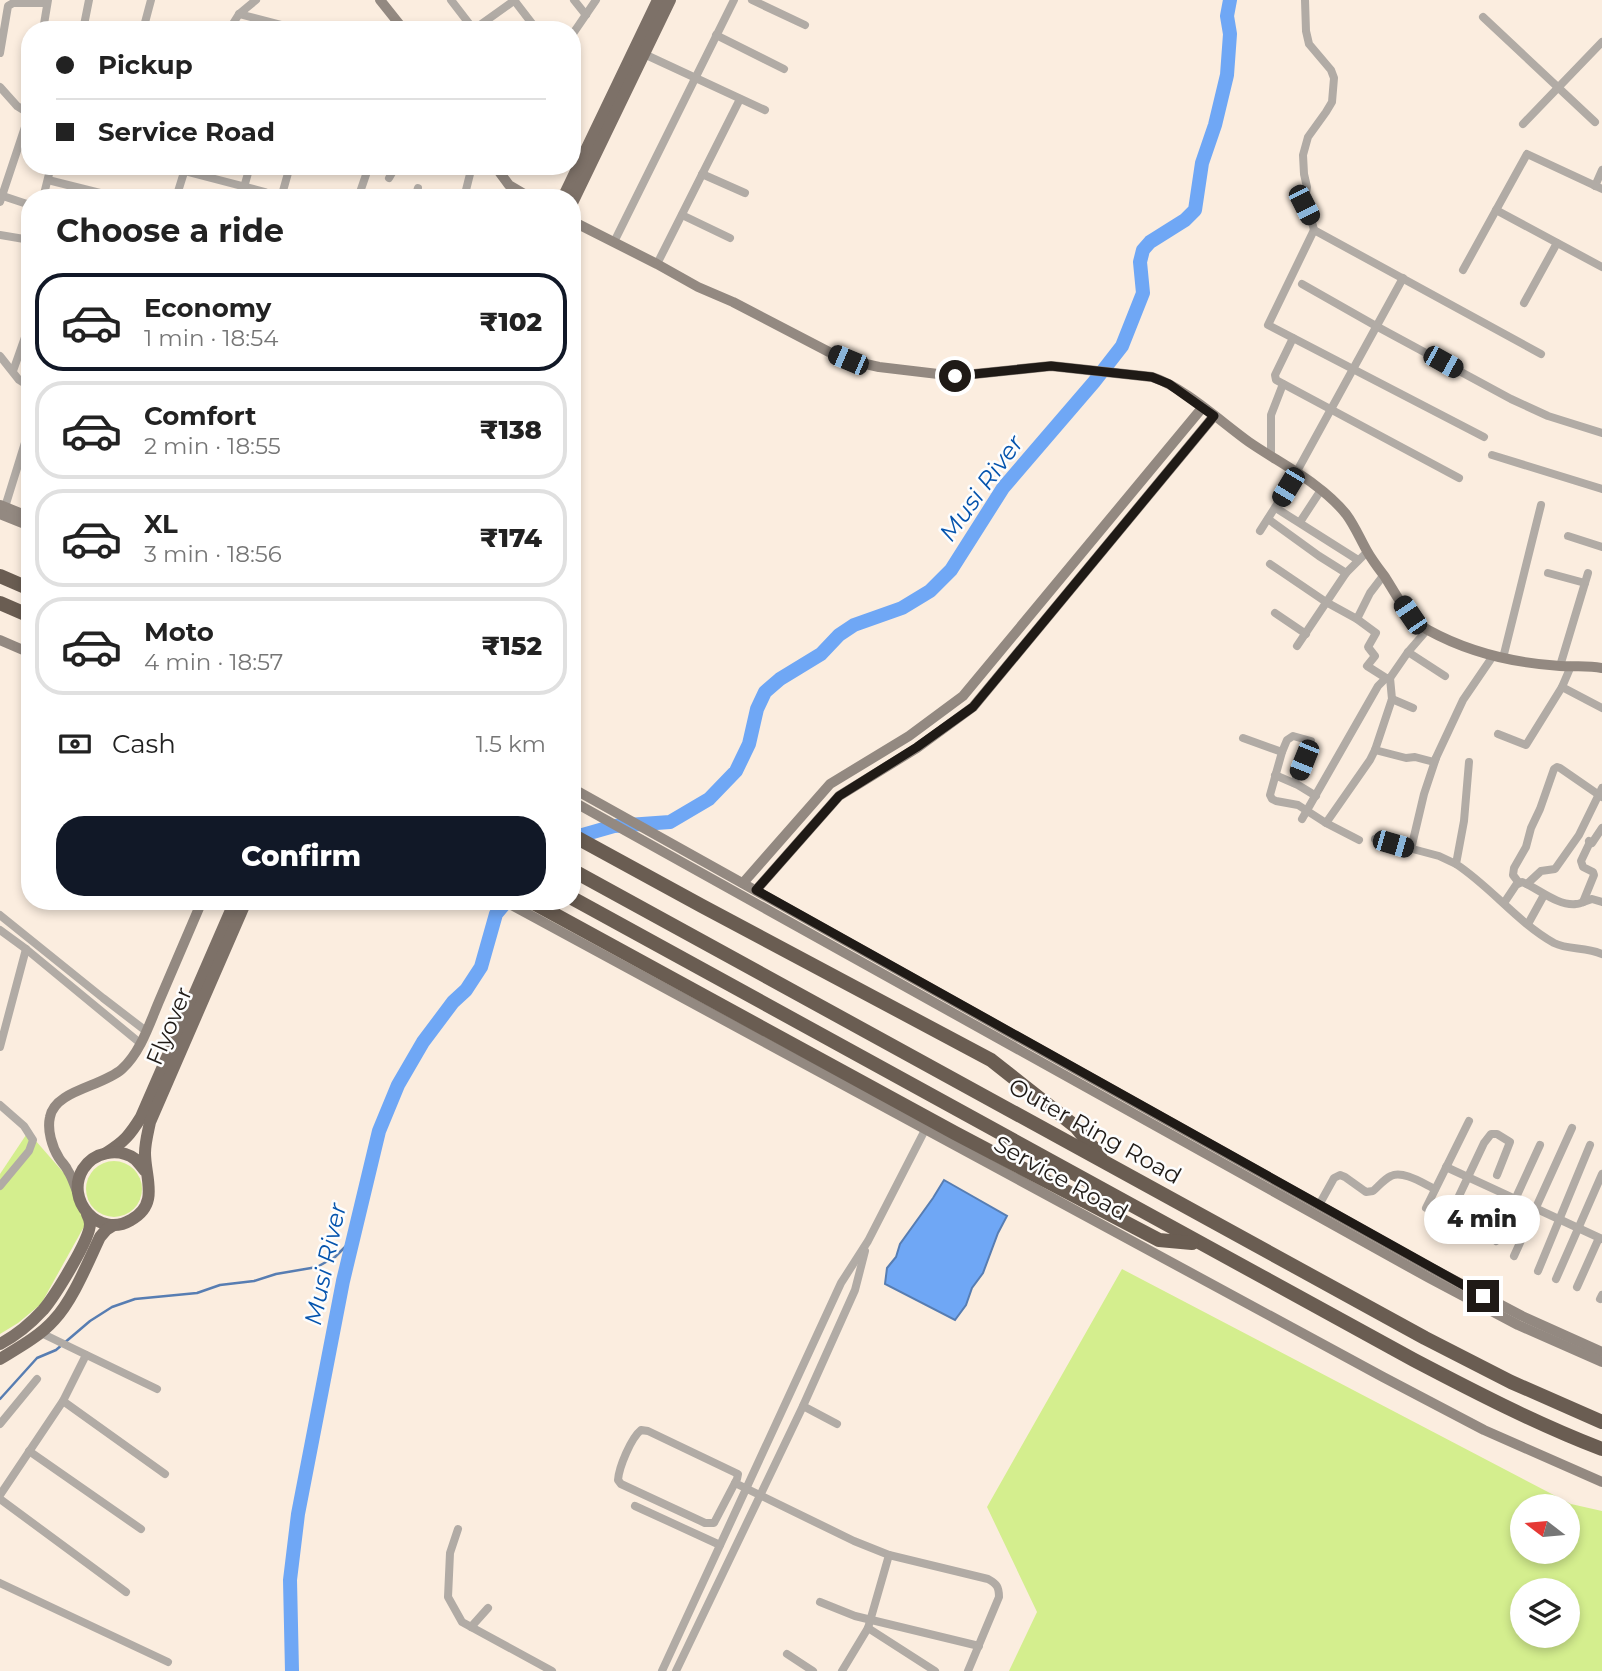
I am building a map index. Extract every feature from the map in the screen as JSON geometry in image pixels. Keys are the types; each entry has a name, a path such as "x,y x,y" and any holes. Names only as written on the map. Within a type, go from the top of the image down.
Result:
{"highway":[{"path":"0,576 21,585"},
{"path":"0,603 21,612"},
{"path":"581,840 991,1060 1076,1127 1106,1163"},
{"name":"Outer Ring Road","path":"581,875 1466,1360 1602,1422"},
{"name":"Outer Ring Road","path":"581,903 1466,1387 1542,1424 1602,1448"},
{"path":"546,910 955,1133 1159,1240 1199,1243"}],"main road":[{"path":"380,0 397,21"},
{"path":"581,160 658,0"},
{"path":"579,189 670,0"},
{"path":"502,175 516,189"},
{"path":"581,226 698,287 848,360 879,367 955,376 1051,366 1152,377 1169,384 1321,490 1352,522 1367,552 1410,615 1427,630 1475,651 1498,657 1565,666 1601,665"},
{"path":"743,883 830,784 909,736 963,696 1202,408"},
{"path":"756,890 839,796 917,747 973,707 1214,416"},
{"path":"2,508 21,514"},
{"path":"2,508 21,520"},
{"path":"0,640 21,649"},
{"path":"581,794 707,869 1429,1278 1518,1325 1602,1363"},
{"path":"581,806 707,869 743,883 1483,1296 1602,1352"},
{"path":"77,1191 80,1173 86,1165 106,1153 121,1153 135,1159 145,1171 150,1192 147,1202 134,1219 125,1224 104,1224 94,1220 80,1203 68,1169 58,1157 49,1128 50,1116 63,1097 104,1081 121,1070 132,1058 198,910"},
{"name":"Flyover","path":"145,1171 145,1119 231,910"},
{"name":"Flyover","path":"106,1153 124,1142 145,1119 242,910"},
{"name":"Service Road","path":"521,910 1406,1389 1484,1430 1602,1482"},
{"path":"58,1157 86,1165"},
{"path":"0,1344 42,1311 62,1285 88,1233 90,1223 87,1212"},
{"path":"0,1359 55,1320 73,1293 100,1237 114,1225"}],"street":[{"path":"85,21 89,0"},
{"path":"145,21 151,0"},
{"path":"235,21 256,0"},
{"path":"451,0 467,21"},
{"path":"486,21 514,0 530,21"},
{"path":"573,0 586,15"},
{"path":"581,22 596,0"},
{"path":"614,242 734,0"},
{"path":"752,0 806,25"},
{"path":"1305,0 1309,44 1331,70 1334,78 1332,102 1308,137 1303,155 1307,187 1304,205 1314,230 1268,325 1484,437"},
{"path":"0,53 4,5 48,1 45,21"},
{"path":"239,14 258,21"},
{"path":"1483,17 1595,122"},
{"path":"716,35 784,69"},
{"path":"1523,124 1602,42"},
{"path":"644,54 765,110"},
{"path":"0,88 21,108"},
{"path":"657,264 740,99"},
{"path":"21,140 1,198 21,203"},
{"path":"1463,270 1527,155 1598,188 1602,170"},
{"path":"702,174 745,192"},
{"path":"46,189 49,175"},
{"path":"206,175 254,189"},
{"path":"244,189 247,175"},
{"path":"48,180 81,189"},
{"path":"1496,211 1602,267"},
{"path":"682,215 730,238"},
{"path":"1314,230 1541,354"},
{"path":"0,235 21,238"},
{"path":"1524,303 1557,243"},
{"path":"1296,472 1403,278"},
{"path":"1302,284 1511,399 1548,416 1602,433"},
{"path":"1293,338 1275,374 1276,380 1459,478"},
{"path":"13,371 21,352"},
{"path":"0,356 21,381"},
{"path":"1270,456 1271,415 1283,384"},
{"path":"2,508 21,453"},
{"path":"1492,455 1602,489"},
{"path":"1260,531 1288,487"},
{"path":"1300,522 1321,490"},
{"path":"1434,761 1463,700 1498,657 1541,505"},
{"path":"1276,508 1358,560"},
{"path":"1268,519 1346,573"},
{"path":"1568,536 1602,547"},
{"path":"1297,646 1346,573 1367,552"},
{"path":"1270,564 1376,633 1368,647 1374,656 1367,666 1388,678 1392,699 1375,750 1326,822"},
{"path":"1548,573 1585,583"},
{"path":"1498,734 1526,745 1562,687 1588,573"},
{"path":"1357,620 1370,593 1384,576"},
{"path":"1275,613 1306,634"},
{"path":"1304,814 1378,686 1388,678 1427,630"},
{"path":"1408,652 1445,676"},
{"path":"1562,687 1602,708"},
{"path":"1392,699 1413,708"},
{"path":"1311,741 1290,736 1287,740 1270,792 1272,799 1298,805 1304,814 1326,822 1359,840"},
{"path":"1243,738 1282,752"},
{"path":"1411,849 1441,740"},
{"path":"1375,750 1406,758 1434,761"},
{"path":"1294,783 1304,760"},
{"path":"1456,864 1464,821 1469,762"},
{"path":"1504,903 1516,885 1523,883 1539,872 1555,869 1579,835 1601,793 1557,767 1513,875 1523,883 1544,895 1571,904 1592,899 1602,902"},
{"path":"1275,775 1316,796"},
{"path":"1583,902 1594,873 1581,864 1581,861 1590,842 1592,843 1602,828"},
{"path":"1579,835 1590,842"},
{"path":"1375,839 1439,856 1456,864 1548,938 1562,946 1588,948 1602,954"},
{"path":"1528,924 1544,895"},
{"path":"0,915 146,1031"},
{"path":"0,930 140,1043"},
{"path":"0,1047 26,949"},
{"path":"0,1105 23,1126 32,1137 33,1143 0,1186"},
{"path":"1426,1208 1469,1121"},
{"path":"662,1671 841,1283 868,1241 926,1128"},
{"path":"1514,1256 1572,1128"},
{"path":"1450,1215 1484,1143 1491,1134 1497,1134 1510,1142 1497,1175"},
{"path":"1496,1241 1540,1145"},
{"path":"1538,1271 1590,1145"},
{"path":"1446,1167 1601,1238 1577,1287"},
{"path":"1556,1279 1602,1174"},
{"path":"1319,1205 1334,1178 1340,1175 1366,1192 1373,1191 1389,1176 1394,1175 1404,1176 1436,1189"},
{"path":"676,1671 803,1406 855,1290 868,1241"},
{"path":"39,1332 157,1389"},
{"path":"86,1355 63,1401 0,1497 126,1592"},
{"path":"807,1358 821,1365"},
{"path":"0,1424 37,1379"},
{"path":"63,1401 165,1474"},
{"path":"803,1406 837,1424"},
{"path":"644,1430 736,1472 738,1476 729,1496 717,1519 709,1524 625,1487 618,1480 618,1475 635,1435 644,1430"},
{"path":"29,1451 141,1530"},
{"path":"760,1460 774,1466"},
{"path":"735,1483 854,1541 889,1555 988,1579 997,1585 999,1597 968,1671"},
{"path":"729,1496 741,1502"},
{"path":"635,1506 720,1545"},
{"path":"457,1530 450,1553 448,1597 462,1622 552,1671"},
{"path":"842,1671 869,1624 889,1555"},
{"path":"711,1565 724,1571"},
{"path":"0,1583 168,1662"},
{"path":"820,1602 869,1624 935,1671"},
{"path":"471,1627 488,1608"},
{"path":"869,1624 979,1646"},
{"path":"675,1641 688,1647"},
{"path":"787,1654 813,1671"}],"green space":[{"path":"28,1132 70,1180 86,1223 41,1304 0,1334 0,1174"},
{"path":"108,1161 120,1161 130,1165 138,1173 142,1189 138,1205 130,1213 120,1217 108,1217 98,1213 90,1205 86,1195 86,1183 90,1173 98,1165"},
{"path":"1122,1269 1552,1494 1510,1494 1510,1564 1580,1564 1580,1506 1602,1511 1602,1671 1009,1671 1037,1612 987,1507"}],"water":[{"path":"944,1180 1007,1216 983,1273 955,1320 885,1284 887,1268 896,1257 900,1244"}],"waterway":[{"name":"Musi River","path":"581,835 614,826 670,822 709,799 736,771 749,744 757,709 765,692 780,679 821,654 839,635 854,625 902,608 930,591 951,570 1003,488 1122,346 1143,293 1140,262 1143,250 1195,210 1202,163 1215,125 1227,75 1230,34 1227,16 1230,0"},
{"name":"Musi River","path":"292,1671 290,1580 298,1514 343,1281 379,1131 398,1085 423,1042 453,1002 466,990 481,967 499,910"},
{"path":"0,1399 37,1358 56,1350 90,1321 112,1307 135,1299 197,1293 220,1285 254,1281 317,1267 335,1257 353,1239"}],"route":[{"path":"955,376 1051,366 1152,377 1169,384 1214,416 973,707 917,747 839,796 756,890 1483,1296"}]}
